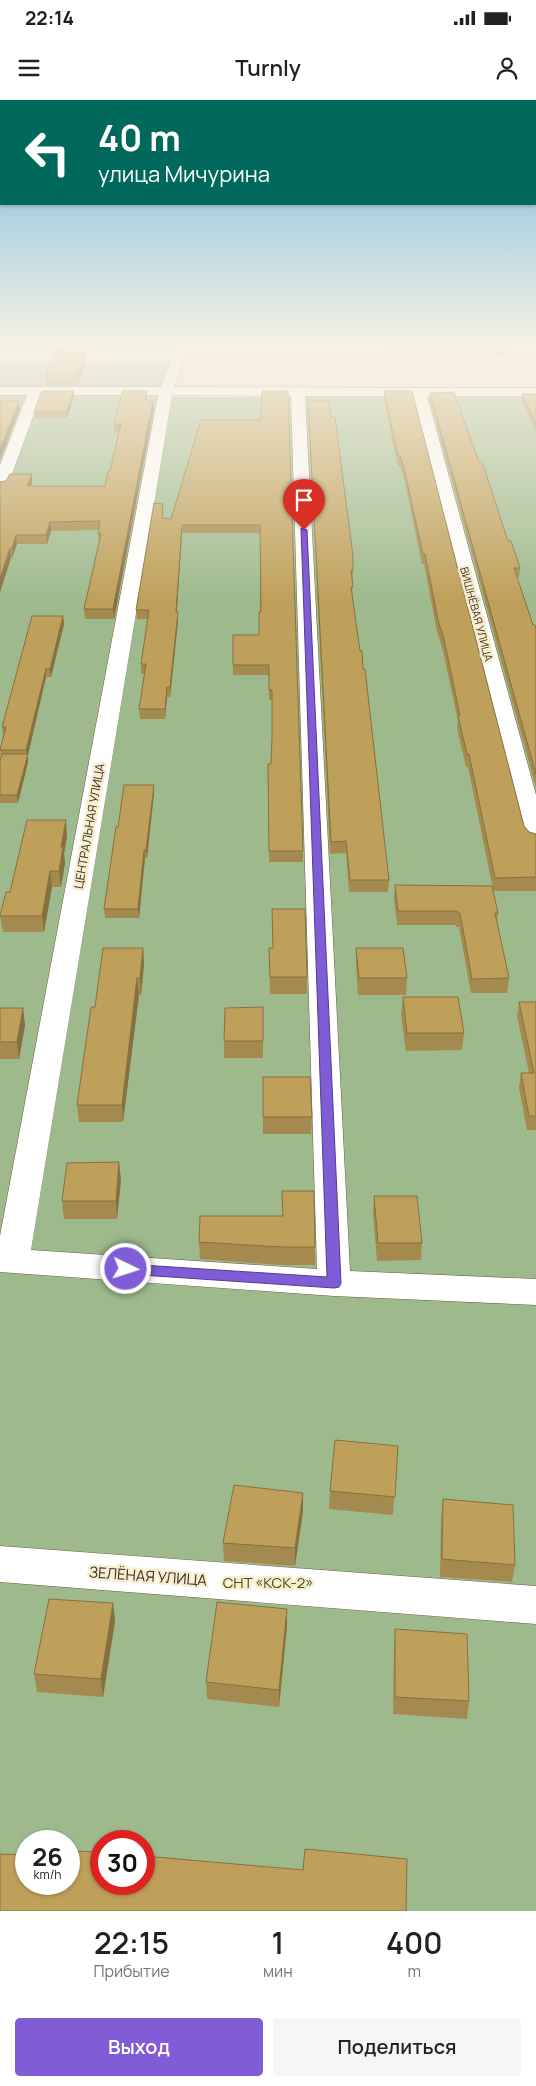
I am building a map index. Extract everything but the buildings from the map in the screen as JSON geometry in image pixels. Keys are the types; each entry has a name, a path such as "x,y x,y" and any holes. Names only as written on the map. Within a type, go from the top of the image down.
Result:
{"street":[{"path":"0,485 21,431"},
{"name":"ЦЕНТРАЛЬНАЯ УЛИЦА","path":"6,1261 159,431"},
{"path":"300,431 334,1283"},
{"name":"ВИШНЁВАЯ УЛИЦА","path":"429,431 536,838"},
{"path":"6,1261 334,1283 536,1292"},
{"name":"ЗЕЛЁНАЯ УЛИЦА","path":"0,1564 536,1605"}],"green space":[{"name":"СНТ «КСК-2»","path":"0,431 536,431 536,1911 0,1911"}],"route":[{"path":"126,1269 334,1283 304,530"}]}
